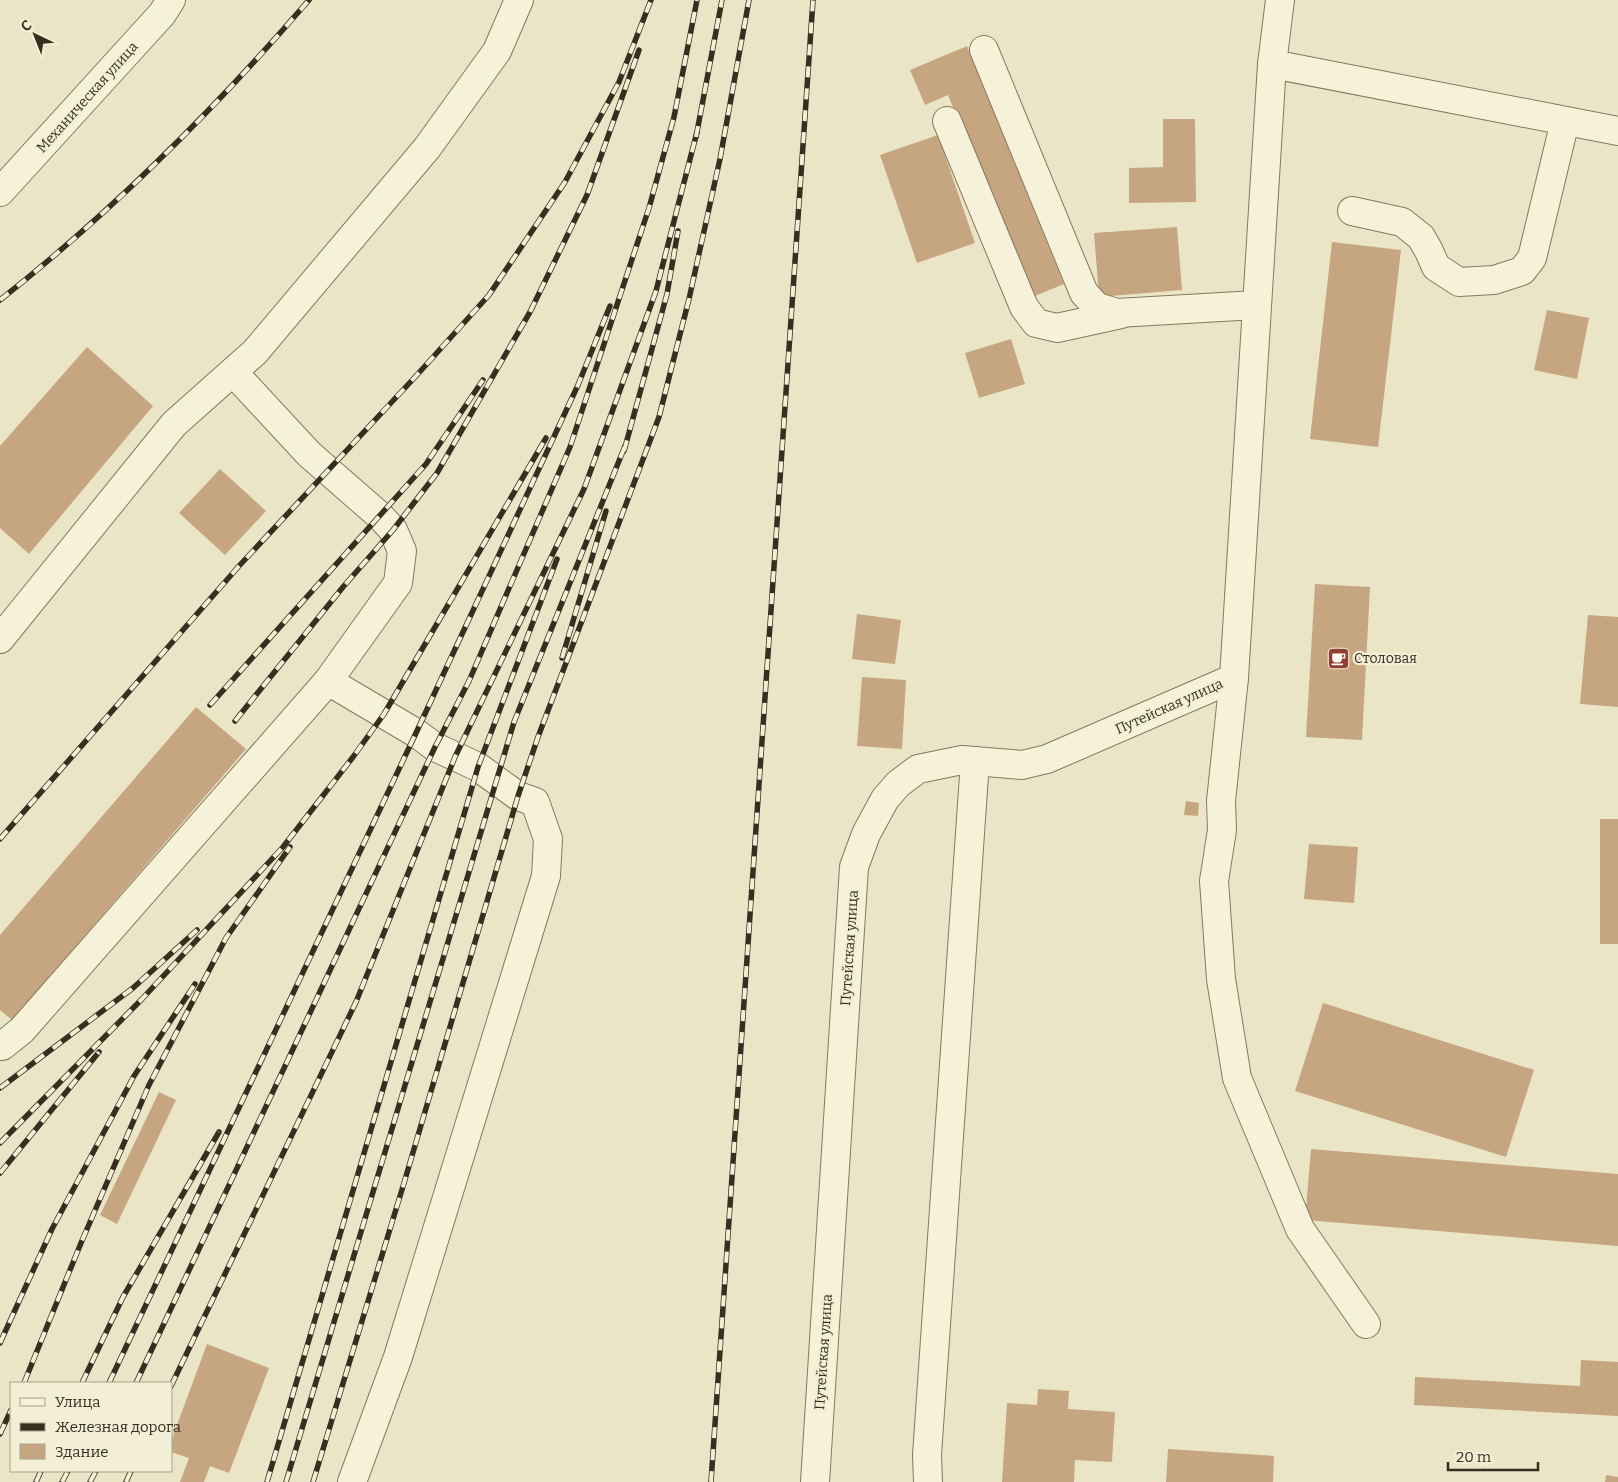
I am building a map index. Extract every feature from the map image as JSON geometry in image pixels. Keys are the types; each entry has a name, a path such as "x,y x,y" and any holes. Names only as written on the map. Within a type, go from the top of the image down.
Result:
{"street":[{"name":"Механическая улица","path":"0,192 162,14 171,0"},
{"path":"0,640 174,424 256,352 428,148 496,51 520,0"},
{"path":"1280,0 1272,64 1234,678 1220,801 1222,830 1214,881 1221,979 1237,1078 1300,1229 1366,1324"},
{"path":"984,50 1084,293 1097,307 1117,313 1256,305"},
{"path":"1272,64 1618,131"},
{"path":"948,121 1024,307 1036,323 1057,328 1130,312"},
{"path":"1352,211 1402,222 1421,237 1430,251 1436,267 1459,282 1494,280 1522,271 1532,258 1565,121"},
{"path":"0,1046 22,1030 328,681 398,583 402,551 393,530 380,516 309,454 233,372"},
{"name":"Путейская улица","path":"815,1482 854,867 866,834 885,800 898,784 918,769 962,760 1022,765 1047,759 1234,678"},
{"path":"328,681 416,733 435,747 478,767 518,796 534,802 548,839 546,876 543,886 398,1357 352,1482"},
{"path":"928,1482 928,1435 975,761"}],"building":[{"path":"967,46 1064,284 1030,298 948,95 925,105 910,70"},
{"path":"1163,119 1195,119 1196,202 1129,203 1129,168 1163,167"},
{"path":"938,135 975,243 917,263 880,155"},
{"path":"1177,227 1182,290 1099,297 1094,233"},
{"path":"1332,242 1401,250 1378,447 1310,439"},
{"path":"1547,310 1589,318 1577,379 1534,370"},
{"path":"1011,339 1025,384 979,398 965,353"},
{"path":"87,347 153,406 29,554 0,528 0,446"},
{"path":"220,469 266,511 225,555 179,513"},
{"path":"1315,584 1370,587 1362,740 1306,737"},
{"path":"857,614 901,620 895,664 852,659"},
{"path":"1588,615 1618,617 1618,707 1580,704"},
{"path":"862,677 906,680 902,749 857,746"},
{"path":"196,707 246,749 12,1020 0,1010 0,935"},
{"path":"1186,801 1199,803 1198,816 1184,815"},
{"path":"1600,819 1618,819 1618,944 1600,944"},
{"path":"1309,844 1358,847 1354,903 1304,899"},
{"path":"1323,1003 1534,1070 1506,1157 1295,1091"},
{"path":"159,1092 176,1100 117,1224 100,1215"},
{"path":"1311,1149 1618,1174 1618,1246 1305,1220"},
{"path":"207,1344 269,1368 229,1473 210,1466 204,1482 180,1482 189,1458 172,1452 172,1438"},
{"path":"1581,1360 1618,1362 1618,1416 1414,1405 1415,1377 1580,1386"},
{"path":"1038,1389 1069,1391 1068,1409 1115,1412 1112,1462 1075,1460 1074,1482 1002,1482 1007,1403 1037,1405"},
{"path":"1168,1449 1274,1456 1273,1482 1166,1482"},
{"path":"1606,1475 1618,1477 1618,1482 1605,1482"}],"railway":[{"path":"0,300 83,231 162,158 237,80 309,0"},
{"path":"0,839 239,566 489,295 565,182 619,82 651,0"},
{"path":"136,1382 435,747 469,681 570,447 649,208 674,117 697,0"},
{"path":"696,137 722,0"},
{"path":"313,1482 404,1183 518,796 538,737 659,417 689,299 720,159 749,0"},
{"path":"711,1482 813,0"},
{"path":"235,721 343,587 393,530 437,473 530,312 587,195 639,50"},
{"path":"172,1384 356,1002 455,757 584,489 656,291 697,132"},
{"path":"624,451 667,294 678,231"},
{"path":"109,1382 578,385 610,306"},
{"path":"210,705 426,464 483,380"},
{"path":"0,1143 142,999 283,847 353,757 384,714 546,438"},
{"path":"286,1482 514,722 625,446"},
{"path":"562,658 606,511"},
{"path":"267,1482 478,767 557,559"},
{"path":"24,1382 81,1243 149,1085 226,938 290,847"},
{"path":"0,1088 133,988 197,930"},
{"path":"0,1343 52,1229 134,1076 195,984"},
{"path":"0,1173 99,1052"},
{"path":"82,1382 123,1297 219,1132"},
{"path":"0,1434 10,1412"},
{"path":"36,1482 41,1472"},
{"path":"62,1482 67,1472"},
{"path":"90,1482 95,1472"},
{"path":"126,1482 131,1472"}],"place":[{"name":"Столовая","path":"1338,658"}]}
